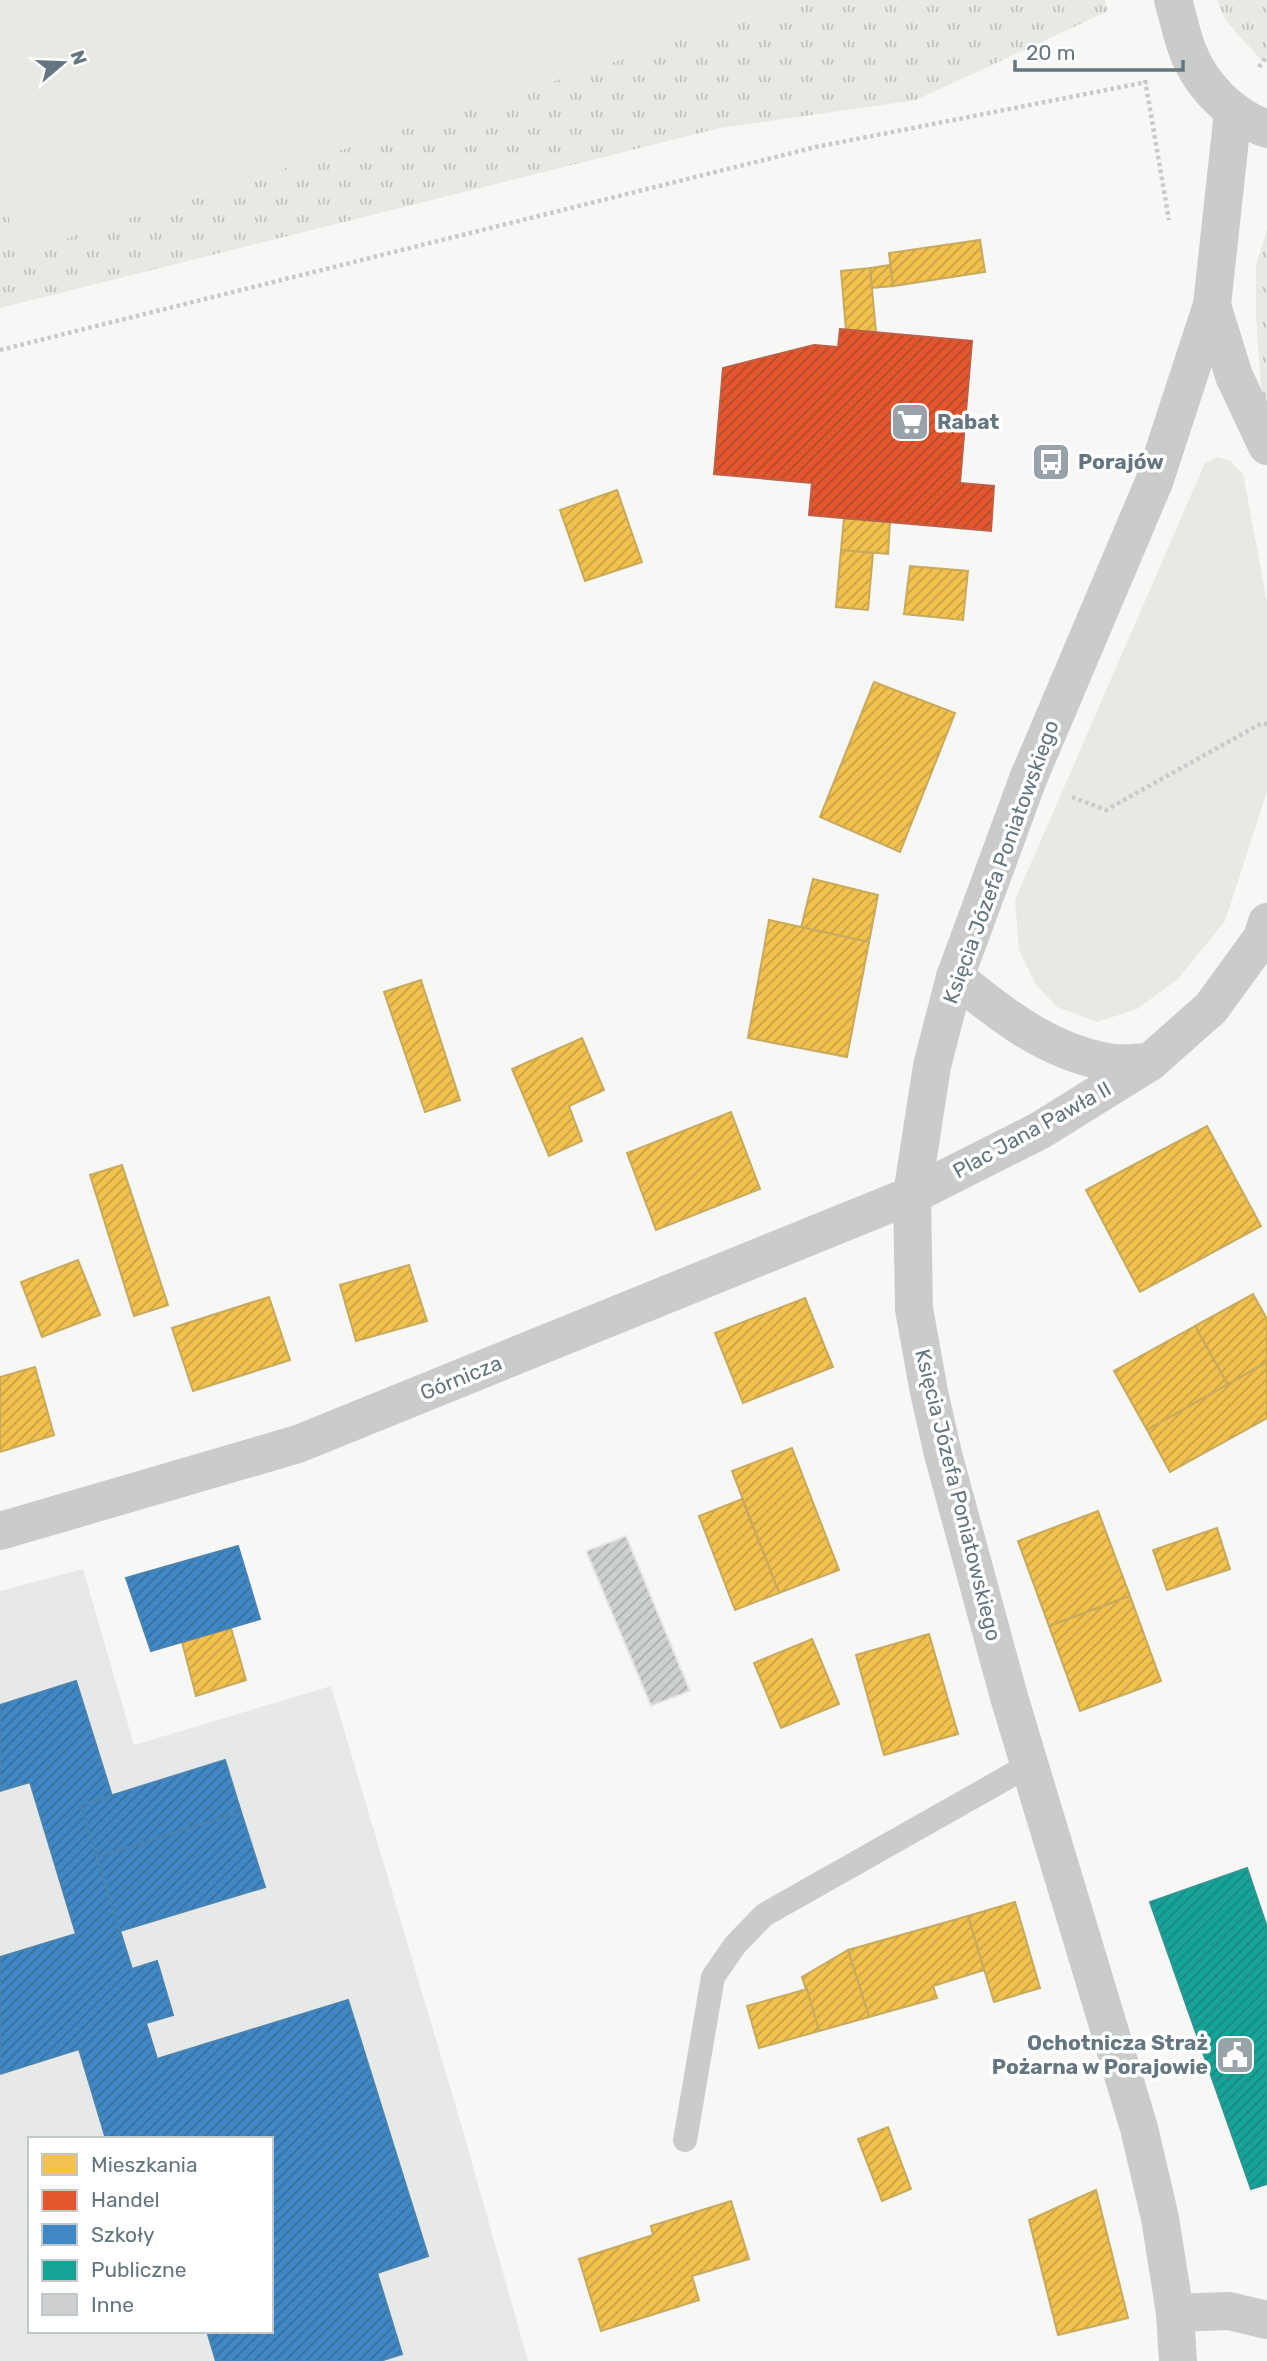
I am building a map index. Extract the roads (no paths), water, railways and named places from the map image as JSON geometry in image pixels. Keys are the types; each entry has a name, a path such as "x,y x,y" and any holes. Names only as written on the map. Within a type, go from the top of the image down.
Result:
{"street":[{"path":"1173,0 1187,50 1207,86 1233,112 1267,129"},
{"name":"Księcia Józefa Poniatowskiego","path":"1178,2361 1175,2313 1160,2218 1139,2128 1009,1697 943,1454 914,1309 912,1195 932,1066 955,977 1028,779 1154,482 1212,305 1233,112"},
{"path":"1212,305 1234,376 1267,446"},
{"name":"Plac Jana Pawła II","path":"912,1195 1039,1131 1150,1062 1211,1008 1262,938 1267,922"},
{"name":"Plac Jana Pawła II","path":"955,977 1005,1017 1063,1051 1109,1063 1150,1062"},
{"name":"Górnicza","path":"0,1531 298,1444 912,1195"},
{"path":"1175,2313 1229,2311 1267,2320"}],"lane":[{"path":"685,2140 713,1977 735,1945 765,1916 1031,1764"}],"place":[{"name":"Rabat","path":"910,422"},
{"name":"Porajów","path":"1051,462"},
{"name":"Ochotnicza Straż Pożarna w Porajowie","path":"1235,2055"}]}
